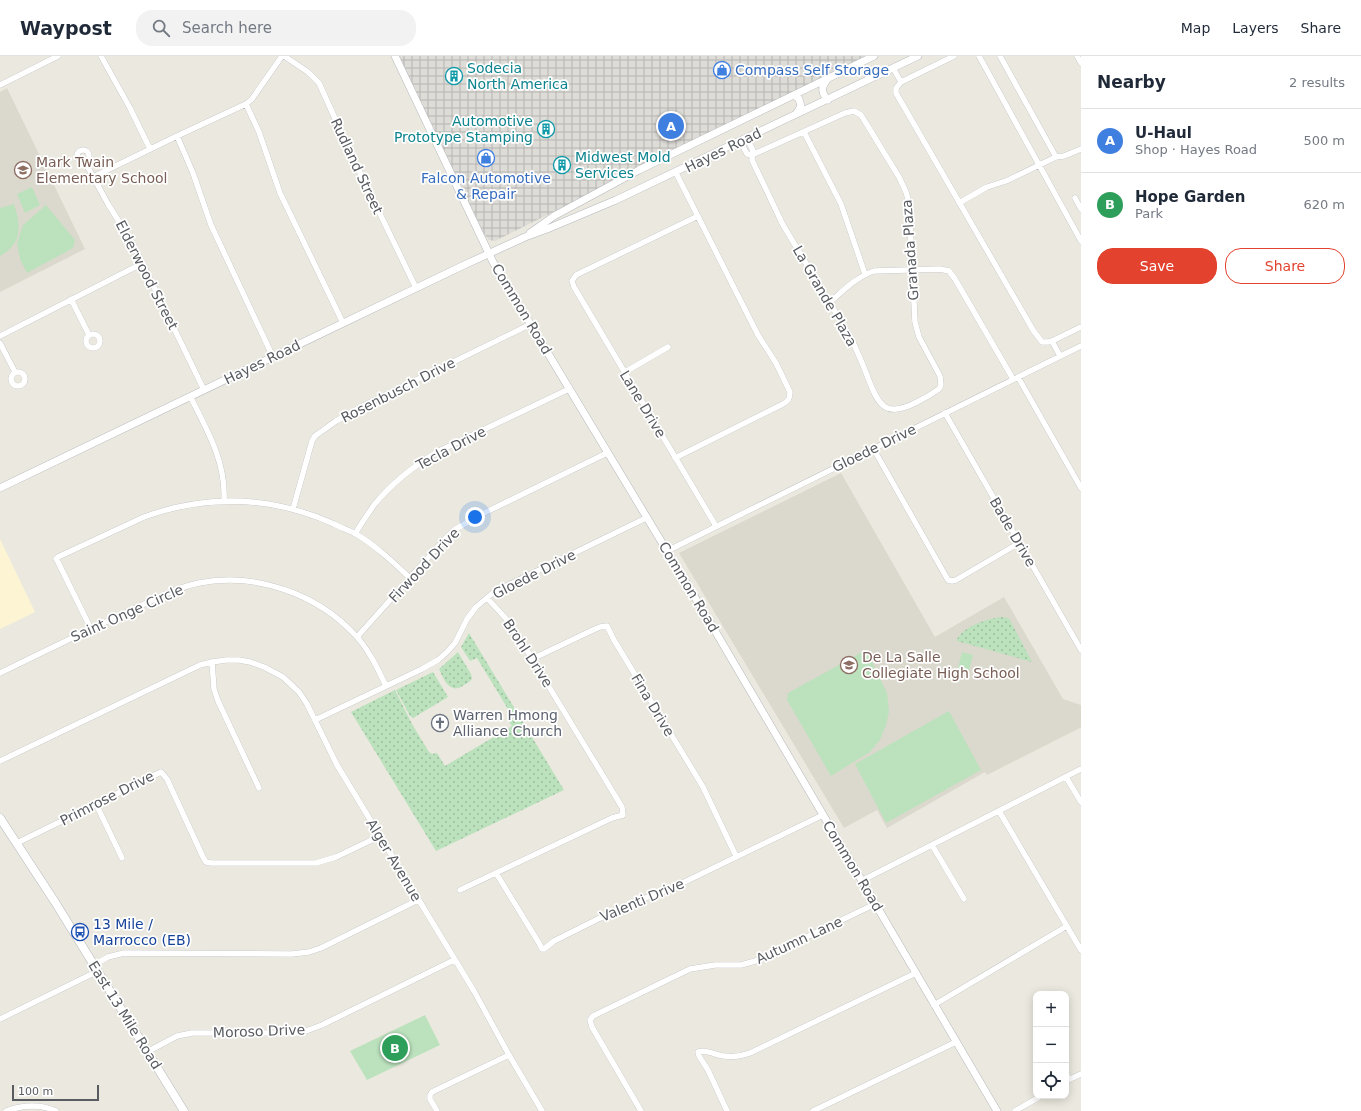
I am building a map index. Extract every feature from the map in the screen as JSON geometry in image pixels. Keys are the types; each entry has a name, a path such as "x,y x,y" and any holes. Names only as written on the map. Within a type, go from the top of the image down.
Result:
{"main road":[{"name":"East 13 Mile Road","path":"0,818 96,968 184,1111"}],"street":[{"path":"0,85 58,56"},
{"path":"101,56 130,108 150,149"},
{"path":"93,177 246,104 252,99 283,56"},
{"name":"Rudland Street","path":"283,56 308,72 319,83 352,156 416,288"},
{"name":"Common Road","path":"394,56 488,254 667,551 996,1111"},
{"name":"Hayes Road","path":"525,236 554,216 596,193 666,157 874,56"},
{"name":"Hayes Road","path":"0,488 525,236 547,229 603,206 676,173 918,56"},
{"path":"954,56 901,82 896,88 896,93 899,100 1033,330 1042,342 1052,341 1081,327"},
{"path":"979,56 1081,241"},
{"path":"1000,56 1056,157"},
{"path":"1077,56 1081,63"},
{"path":"893,68 901,82"},
{"path":"828,78 822,90 823,95 828,100"},
{"path":"794,95 798,99 801,106 800,110 795,115"},
{"path":"246,104 260,132 280,192 343,323"},
{"name":"Granada Plaza","path":"752,155 850,111 857,112 861,115 898,177 906,192 909,203 917,328 941,380 939,389 916,402"},
{"path":"804,132 841,204 865,274"},
{"path":"177,136 194,173 211,226 273,357"},
{"name":"La Grande Plaza","path":"744,139 748,154 752,155 752,160 783,225 858,352 877,400 887,408 892,409 899,409 916,402"},
{"path":"959,202 987,187 1006,181 1056,157 1064,156 1081,149"},
{"name":"Elderwood Street","path":"85,162 143,263 204,390"},
{"path":"675,458 782,404 789,399 790,392 782,374 758,335 676,173"},
{"path":"596,193 603,206"},
{"path":"1075,198 1081,210"},
{"name":"Lane Drive","path":"698,216 576,275 572,281 572,285 716,526"},
{"path":"0,336 143,263"},
{"path":"829,303 865,274 882,270 940,269 949,271 956,279 1081,488"},
{"path":"71,300 90,335"},
{"name":"Rosenbusch Drive","path":"293,509 310,446 315,436 336,421 361,407 531,324"},
{"path":"1052,341 1060,356"},
{"path":"0,343 15,372"},
{"name":"Gloede Drive","path":"667,551 1081,346"},
{"path":"625,372 668,347"},
{"name":"Tecla Drive","path":"355,534 374,505 402,477 422,461 439,451 569,389"},
{"path":"190,396 213,443 219,459 225,488 224,500"},
{"name":"Bade Drive","path":"945,413 1081,650"},
{"path":"873,448 948,580 952,581 959,578 1019,543"},
{"name":"Firwood Drive","path":"357,637 454,530 607,453"},
{"path":"91,629 56,558 127,524 159,512 183,506 224,500 263,503 293,509 327,521 355,534 385,555 410,578"},
{"name":"Gloede Drive","path":"315,720 422,669 442,656 455,643 467,619 476,608 487,598 502,588 646,518"},
{"name":"Saint Onge Circle","path":"0,673 170,592 187,586 234,580 259,583 286,590 305,598 329,612 357,637 371,657 386,686"},
{"name":"Brohl Drive","path":"487,598 509,622 622,807 623,815 612,818 496,873"},
{"name":"Fina Drive","path":"532,659 593,630 607,626 703,787 736,856"},
{"name":"Alger Avenue","path":"0,761 200,665 212,662 238,660 250,662 283,677 299,692 315,720 337,765 474,991 542,1111"},
{"path":"212,662 214,689 218,700 259,788"},
{"path":"861,881 1081,769"},
{"name":"Primrose Drive","path":"17,843 161,772 167,779 206,862 316,863 336,857 380,836"},
{"path":"1066,777 1081,802"},
{"path":"96,804 122,858"},
{"path":"999,811 1081,950"},
{"name":"Valenti Drive","path":"496,873 542,949 544,949 554,941 598,919 637,901 670,889 823,815"},
{"path":"932,845 964,899"},
{"path":"460,890 496,873"},
{"path":"0,1019 96,968 108,957 124,953 292,954 309,952 321,948 418,900"},
{"name":"Autumn Lane","path":"641,1111 592,1027 590,1020 596,1014 684,972 699,967 715,965 741,965 753,962 875,904"},
{"path":"934,1005 1067,926"},
{"name":"Moroso Drive","path":"148,1052 177,1036 192,1033 297,1033 306,1031 322,1025 454,960"},
{"path":"727,1111 708,1070 698,1056 698,1052 704,1051 729,1056 750,1053 916,973"},
{"path":"813,1111 956,1042"},
{"path":"438,1111 430,1099 432,1092 509,1055"},
{"path":"1069,1080 1081,1074"},
{"path":"1015,1111 1035,1099"},
{"path":"6,1111 23,1106 33,1106 56,1111"}],"shaded area":[{"path":"399,56 867,56 495,241 489,240 484,234"},
{"name":"Mark Twain Elementary School","path":"7,88 85,249 0,292 0,92"},
{"name":"De La Salle Collegiate High School","path":"841,473 935,637 1004,597 1063,699 1081,705 1080,728 987,775 985,772 887,828 877,810 844,828 679,553"},
{"path":"0,539 35,612 0,629"}],"green space":[{"path":"32,187 40,205 25,213 17,194"},
{"path":"14,204 19,227 18,233 13,245 0,256 0,208"},
{"path":"46,205 75,240 73,248 27,273 20,259 17,243 23,225"},
{"path":"1001,617 1008,618 1010,620 1032,662 957,641 961,634 970,627 989,619"},
{"path":"469,633 564,790 436,851 351,712 395,690 412,724 429,752 432,754 437,753 445,766 512,726 509,722 514,719 477,658 470,661 461,647"},
{"path":"866,650 887,693 889,712 886,725 880,740 870,752 831,776 787,700 788,693"},
{"path":"458,652 471,674 472,679 461,687 453,688 447,684 439,669"},
{"path":"962,652 973,655 968,675 957,672"},
{"path":"433,672 448,697 413,718 410,716 396,690"},
{"path":"949,711 981,770 886,823 855,764"},
{"path":"425,1015 440,1045 367,1080 350,1051"}],"place":[{"name":"Compass Self Storage","path":"722,70"},
{"name":"Sodecia North America","path":"454,76"},
{"name":"U-Haul","path":"671,126"},
{"name":"Automotive Prototype Stamping","path":"546,129"},
{"name":"Falcon Automotive & Repair","path":"486,158"},
{"name":"Midwest Mold Services","path":"562,165"},
{"name":"Mark Twain Elementary School","path":"23,170"},
{"name":"De La Salle Collegiate High School","path":"849,665"},
{"name":"Warren Hmong Alliance Church","path":"440,723"},
{"name":"13 Mile / Marrocco (EB)","path":"80,932"},
{"name":"Hope Garden","path":"395,1048"}]}
